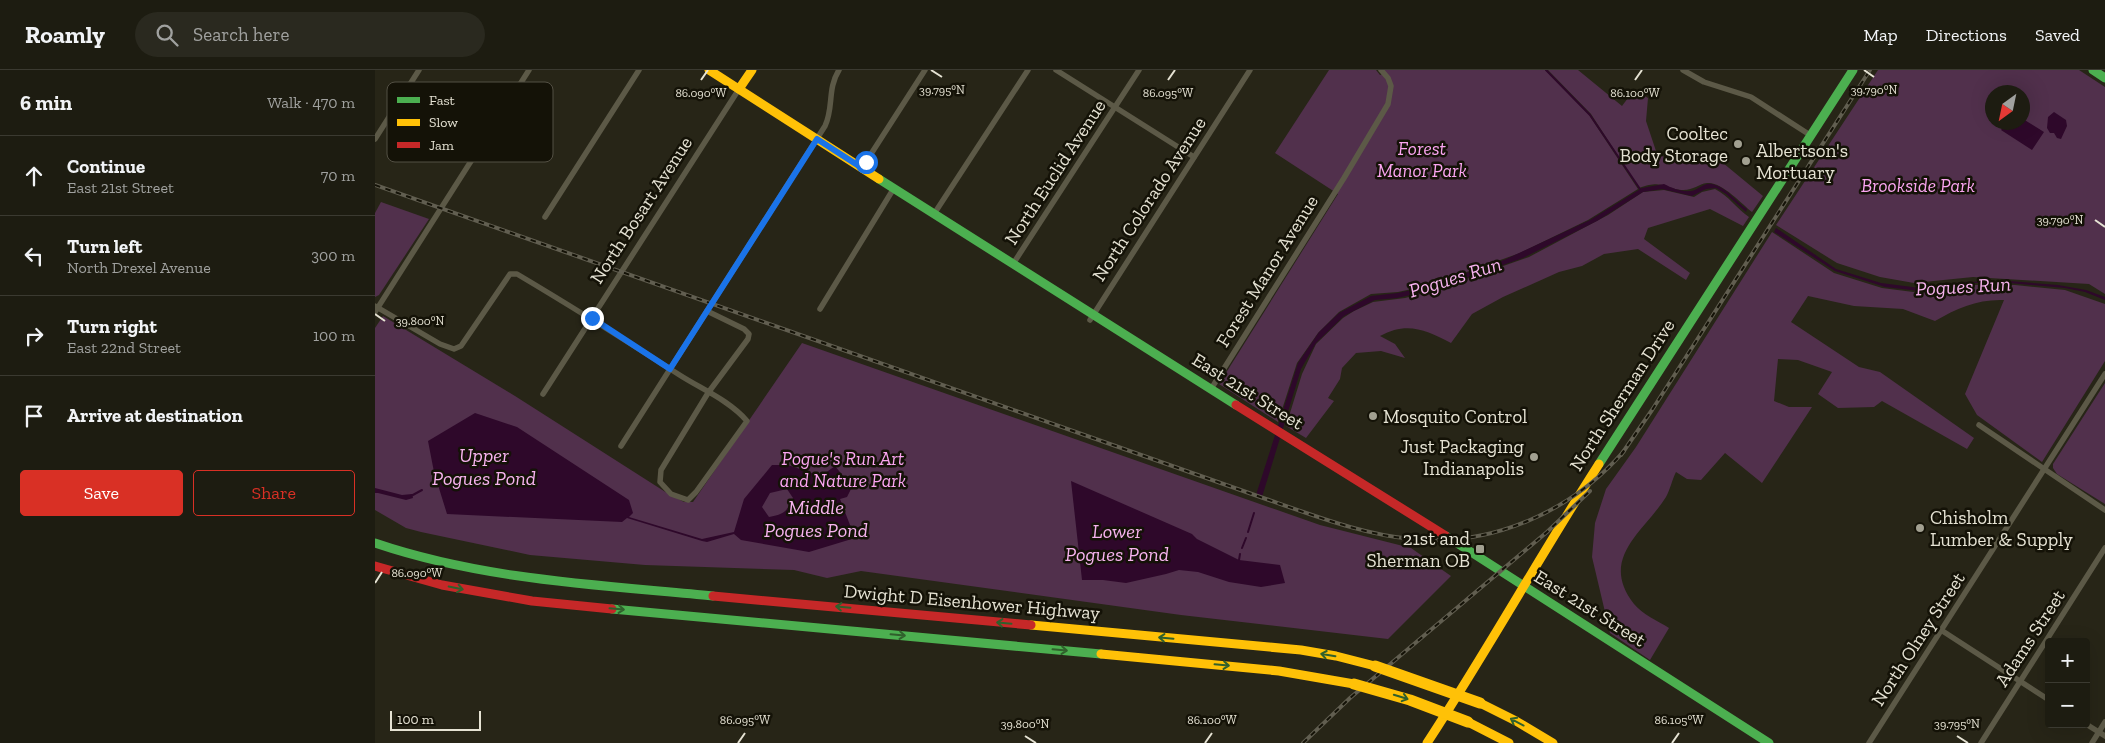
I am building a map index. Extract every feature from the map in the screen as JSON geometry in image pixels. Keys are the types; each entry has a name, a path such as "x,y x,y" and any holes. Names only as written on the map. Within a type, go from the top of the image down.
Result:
{"main road":[{"name":"East 21st Street","path":"709,70 1013,264 1092,317 1253,415 1769,743"},
{"name":"North Bosart Avenue","path":"739,89 752,70"},
{"name":"North Sherman Drive","path":"1427,743 1468,680 1566,516 1853,70"},
{"path":"375,535 461,566"},
{"name":"Dwight D Eisenhower Highway","path":"375,543 461,566 546,580 1301,650 1336,656 1375,666 1439,686 1516,721 1553,743"},
{"name":"Dwight D Eisenhower Highway","path":"375,566 449,587 532,601 1279,671 1354,684 1410,700 1468,722 1509,743"}],"street":[{"path":"411,82 419,70"},
{"path":"521,82 529,70"},
{"path":"545,217 639,70"},
{"path":"621,446 817,139 828,118 831,89 839,70"},
{"path":"862,168 925,70"},
{"path":"934,214 1028,70"},
{"path":"1056,70 1194,157"},
{"name":"North Euclid Avenue","path":"1013,264 1139,70"},
{"name":"North Colorado Avenue","path":"1092,317 1250,70"},
{"name":"Forest Manor Avenue","path":"1211,389 1333,195 1389,101 1391,86 1388,78 1381,70"},
{"path":"1683,70 1704,82 1751,97 1810,135"},
{"name":"North Bosart Avenue","path":"543,394 739,89"},
{"path":"375,140 387,121"},
{"path":"470,162 376,309 454,349 461,346 510,274 517,274 592,318 708,393 736,408 747,421 696,492 688,500 671,494 660,482 661,470 708,393 748,339 749,334 744,329 707,311"},
{"path":"820,309 894,188"},
{"name":"North Olney Street","path":"1869,743 2105,374"},
{"path":"1979,425 2105,510"},
{"name":"Adams Street","path":"1981,743 2105,548"},
{"path":"1941,630 2045,697"},
{"path":"2092,743 2105,722"},
{"path":"2090,726 2105,736"}],"green space":[{"name":"Forest Manor Park","path":"1329,70 1376,70 1380,75 1385,73 1383,70 1545,70 1589,115 1638,189 1588,220 1520,253 1430,285 1398,292 1371,294 1339,312 1318,333 1297,363 1278,422 1219,384 1338,194 1275,153"},
{"path":"1548,70 1578,70 1622,106 1634,90 1648,98 1646,121 1657,154 1677,162 1697,158 1723,163 1763,196 1752,212 1725,189 1713,183 1685,190 1657,184 1639,188 1591,114"},
{"name":"Brookside Park","path":"1878,70 2079,70 2105,87 2105,294 2089,284 1973,277 1914,283 1880,277 1837,263 1776,225"},
{"path":"1715,189 1725,195 1749,217 1743,226 1710,209 1648,228 1644,239 1690,273 1686,280 1638,249 1604,254 1582,266 1559,272 1503,297 1472,314 1451,343 1433,334 1416,329 1408,328 1390,331 1380,336 1395,344 1405,358 1381,351 1356,353 1342,368 1340,379 1328,398 1334,401 1306,438 1286,426 1302,374 1316,344 1343,318 1354,311 1373,302 1405,298 1432,291 1529,257 1608,215 1643,192 1664,190 1694,197 1702,192"},
{"path":"381,202 429,219 379,295 375,297 375,213"},
{"path":"1772,232 1834,273 1882,288 1921,293 1970,285 2015,285 2065,290 2105,304 2105,361 2042,462 1977,415 1965,394 2004,300 1985,301 1968,305 1935,321 1903,309 1854,306 1808,296 1791,322 1859,367 1880,372 1974,438 1967,449 1882,401 1874,407 1838,408 1818,394 1832,372 1798,360 1778,359 1774,401 1789,407 1812,407 1762,483 1725,453 1701,480 1687,479 1676,472 1666,497 1637,534 1623,559 1621,573 1624,588 1634,604 1637,608 1669,628 1650,660 1610,633 1592,557 1595,523 1606,489 1636,447"},
{"name":"Pogue's Run Art and Nature Park","path":"383,316 684,502 693,502 802,343 1320,525 1411,548 1451,576 1388,639 1181,615 861,571 827,578 794,570 645,565 530,555 421,532 406,528 375,510 375,328"},
{"path":"2105,383 2105,504 2057,474 2053,464"}],"water":[{"path":"2054,112 2066,120 2067,126 2061,139 2057,138 2054,133 2050,133 2047,128 2048,117"},
{"path":"2030,123 2044,132 2032,150 2001,130 2030,130"},
{"path":"1664,184 1687,191 1706,184 1712,184 1727,191 1747,209 1746,212 1726,194 1716,188 1706,189 1692,196 1662,189 1643,192 1597,221 1523,258 1429,291 1397,298 1375,300 1344,316 1316,343 1301,369 1262,497 1256,495 1298,363 1319,332 1339,313 1371,296 1398,293 1429,286 1504,260 1590,220 1642,188"},
{"path":"1776,228 1836,269 1881,283 1920,288 1963,282 2009,281 2058,285 2086,290 2105,297 2105,300 2085,292 2065,288 2009,283 1969,283 1920,291 1885,287 1835,271 1774,232"},
{"name":"Upper Pogues Pond","path":"475,413 517,427 629,500 633,513 629,517 702,539 734,532 744,499 772,465 788,465 821,476 835,466 852,487 847,497 840,499 855,538 809,552 741,540 734,534 707,542 627,518 622,522 447,514 434,472 428,441","holes":["787,489 793,498 786,510 778,515 769,517 762,507 770,493"]},
{"name":"Lower Pogues Pond","path":"1071,481 1192,534 1197,539 1239,560 1280,565 1285,583 1261,587 1229,582 1198,572 1179,570 1126,583 1082,580"},
{"path":"375,488 402,495 412,494 413,498 406,500 375,493"}],"waterway":[{"path":"1546,70 1590,115 1640,189"},
{"name":"Pogues Run","path":"411,496 422,490"},
{"name":"Pogues Run","path":"1248,532 1254,513"},
{"name":"Pogues Run","path":"1242,548 1246,538"},
{"name":"Pogues Run","path":"1239,560 1240,554"}],"railway":[{"path":"1621,455 1652,410 1870,70"},
{"path":"375,185 1266,499 1357,529 1375,533 1412,539 1442,540 1472,537 1529,521 1580,491 1624,451"},
{"path":"1303,743 1350,698 1547,532 1590,491"}],"traffic: fast":[{"path":"1599,464 1853,70"},
{"path":"2093,70 2105,78"},
{"path":"879,179 1236,405"},
{"path":"1446,536 1769,743"},
{"path":"375,543 416,555 500,573 585,584 713,596"},
{"path":"612,609 1101,654"}],"traffic: slow":[{"path":"709,70 879,179"},
{"path":"739,89 752,70"},
{"path":"1427,743 1599,464"},
{"path":"1031,625 1301,650 1336,656 1375,666"},
{"path":"1101,654 1279,671 1354,684"},
{"path":"1375,666 1480,703"},
{"path":"1354,684 1410,700 1468,722"},
{"path":"1480,703 1516,721 1553,743"},
{"path":"1468,722 1509,743"}],"traffic: jam":[{"path":"1236,405 1446,536"},
{"path":"375,566 442,585 532,601 612,609"},
{"path":"713,596 1031,625"}],"place":[{"name":"Cooltec Body Storage","path":"1738,144"},
{"name":"Albertson's Mortuary","path":"1746,161"},
{"name":"Mosquito Control","path":"1373,416"},
{"name":"Just Packaging Indianapolis","path":"1534,457"},
{"name":"Chisholm Lumber & Supply","path":"1920,528"},
{"name":"21st and Sherman OB","path":"1480,549"}],"route":[{"path":"592,318 670,369 817,139 862,168 866,162"}],"water label":[{"name":"Middle Pogues Pond","path":"816,518"}]}
